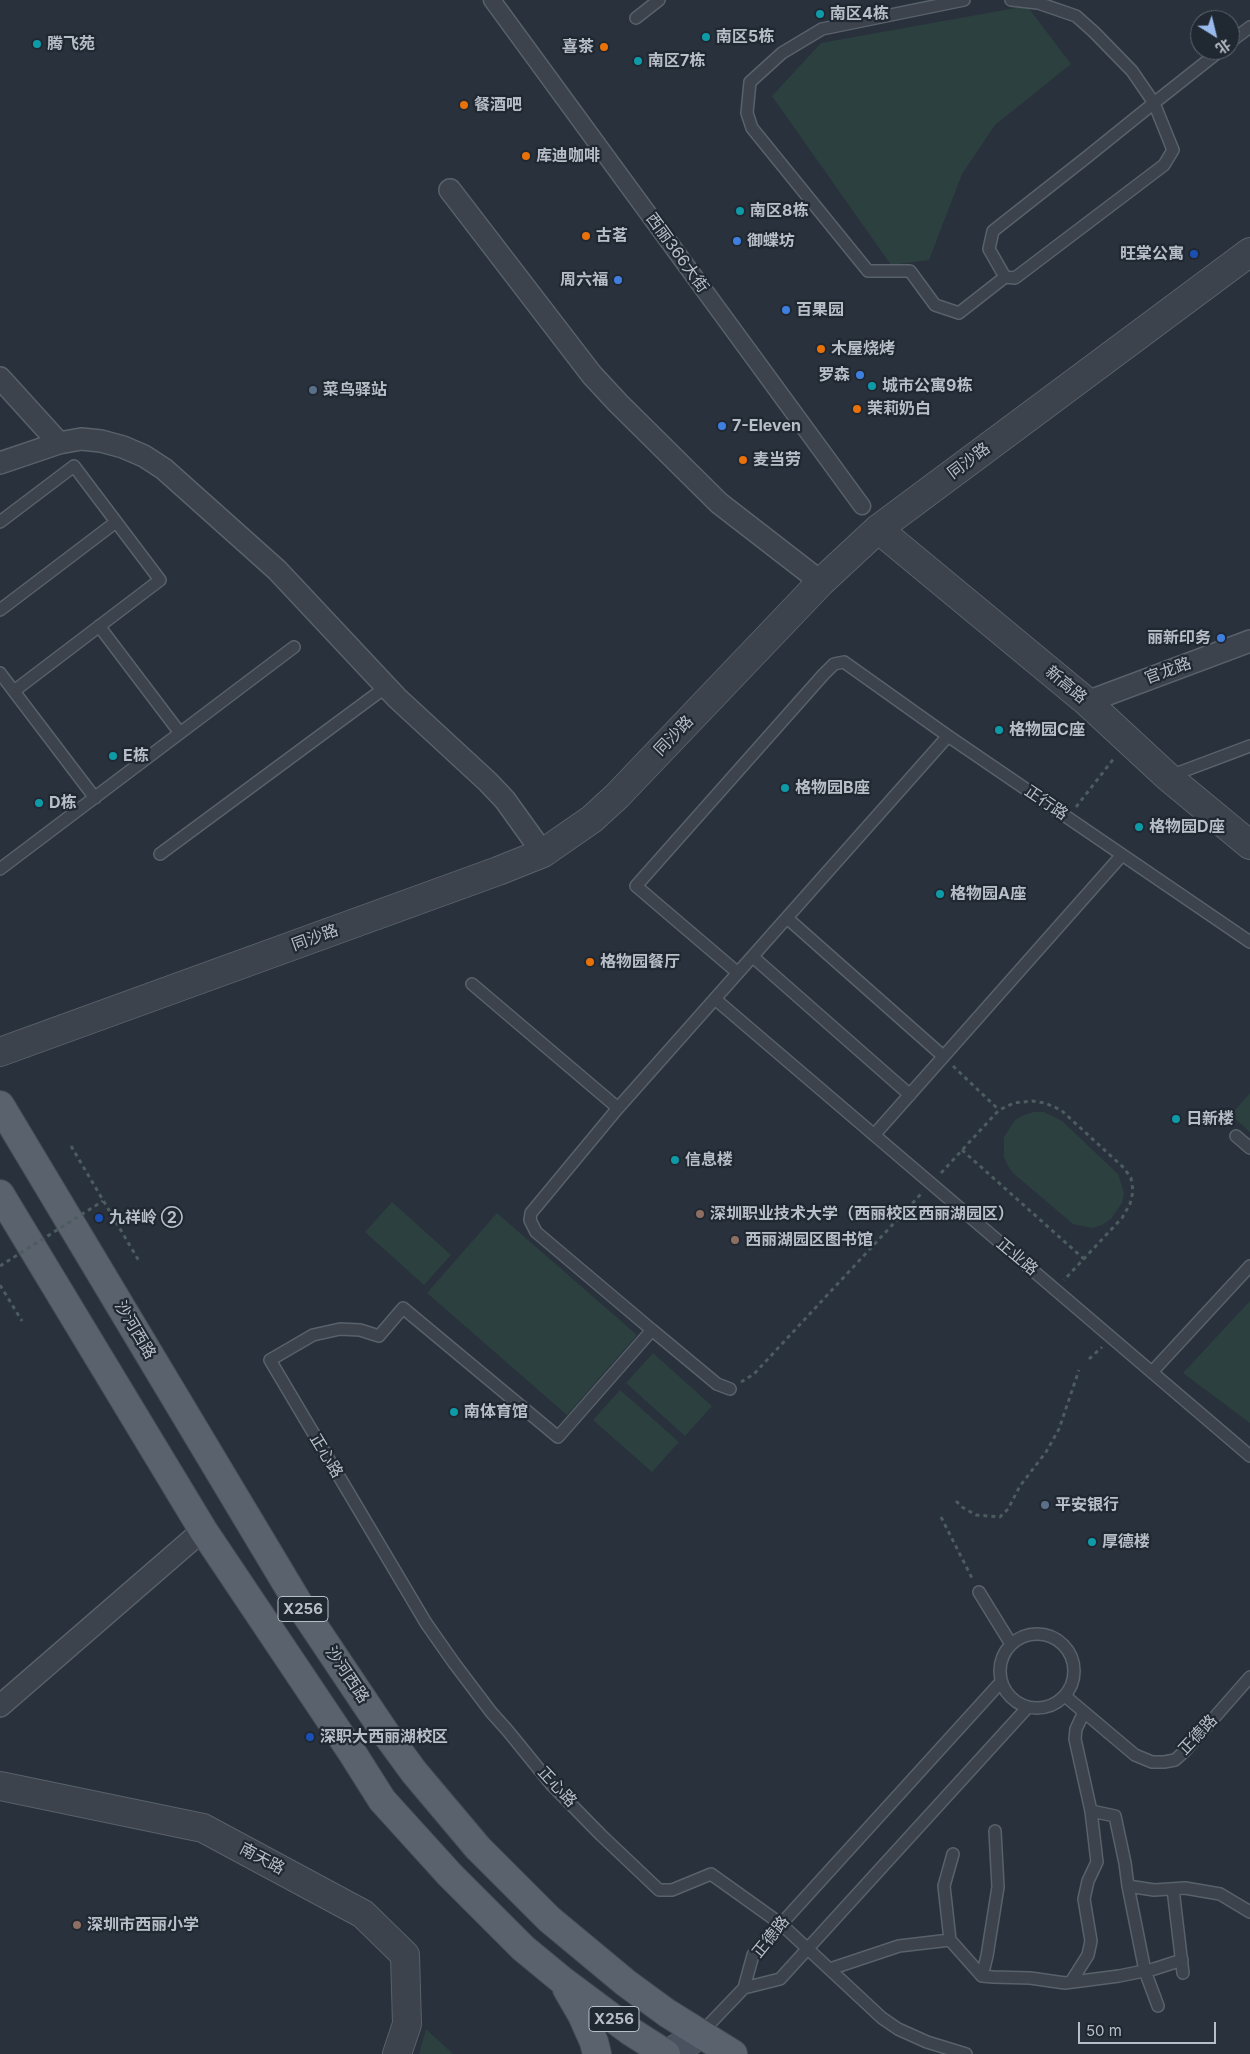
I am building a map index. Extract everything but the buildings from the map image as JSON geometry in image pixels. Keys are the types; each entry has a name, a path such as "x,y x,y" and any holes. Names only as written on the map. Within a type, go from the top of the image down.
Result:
{"main road":[{"name":"沙河西路","path":"0,1105 297,1600 384,1731 414,1772 478,1848 549,1919 626,1983 693,2044 733,2054"},
{"name":"X256","path":"0,1194 203,1530 348,1745 382,1800 486,1913 563,1982 630,2031 667,2054"},
{"path":"563,1982 582,2015 597,2054"},
{"path":"667,2054 693,2044"}],"street":[{"name":"西丽366大街","path":"492,0 862,506"},
{"path":"450,190 592,375 611,396 718,502 821,582"},
{"name":"同沙路","path":"0,1052 543,853 592,819 617,796 821,582 878,529 1250,252"},
{"path":"0,378 59,443"},
{"path":"0,463 59,443 81,439 101,441 123,447 144,456 164,469 278,570 386,687 488,782 504,800 543,853"},
{"name":"新高路","path":"878,529 1087,702 1168,777 1250,845"},
{"name":"官龙路","path":"1087,702 1250,641"},
{"path":"0,1706 203,1530"},
{"name":"南天路","path":"0,1786 203,1828 364,1914 405,1955 408,2024 397,2054"}],"lane":[{"path":"636,18 659,0"},
{"path":"964,0 822,29 782,53 750,82 747,113 752,128 868,271 910,271 936,305 958,313 1005,277 1015,278 1164,165 1173,150 1154,103 1132,71 1094,32 1076,16 1038,3 1011,0"},
{"path":"1005,277 989,249 993,231 1208,60"},
{"path":"0,522 74,466 160,580 14,691"},
{"path":"0,610 116,522"},
{"path":"99,626 180,733"},
{"path":"0,869 294,647"},
{"name":"正行路","path":"738,973 636,886 823,675 834,664 844,662 948,736 1250,942"},
{"path":"0,673 95,798"},
{"path":"160,854 386,687"},
{"path":"730,1389 717,1384 536,1232 530,1220 531,1213 618,1108 948,736"},
{"path":"1168,777 1250,746"},
{"path":"874,1135 1122,855"},
{"path":"787,918 943,1056"},
{"path":"753,956 910,1095"},
{"path":"472,984 618,1108"},
{"name":"正业路","path":"715,999 1250,1456"},
{"path":"1236,1136 1250,1148"},
{"path":"1152,1372 1250,1266"},
{"name":"正心路","path":"652,1330 558,1437 403,1308 379,1336 360,1330 340,1329 313,1335 270,1360 426,1623 477,1696 551,1784 659,1890 672,1890 711,1874 781,1924 882,2018 898,2029 927,2042 966,2054"},
{"path":"979,1592 1011,1644"},
{"path":"1040,1634 1050,1636 1067,1648 1073,1662 1074,1678 1071,1688 1065,1696 1057,1703 1038,1709 1027,1708 1011,1698 1001,1682 1001,1662 1011,1644 1030,1635 1040,1634"},
{"name":"正德路","path":"1065,1696 1135,1755 1152,1762 1164,1762 1175,1760 1185,1751 1250,1677"},
{"name":"正德路","path":"1001,1682 753,1955 744,1988 780,1979 1027,1708"},
{"path":"1071,1982 1088,1955 1091,1941 1084,1899 1088,1881 1097,1862 1091,1811 1075,1740 1076,1729 1084,1712"},
{"path":"1091,1811 1114,1816 1125,1863 1145,1971 1158,2006"},
{"path":"982,1976 998,1888 995,1831"},
{"path":"953,1854 944,1886 950,1940 982,1976 1071,1982 1145,1971 1182,1960"},
{"path":"1128,1886 1154,1890 1185,1888 1220,1894 1250,1912"},
{"path":"1173,1889 1183,1973"},
{"path":"830,1969 899,1946 950,1940"},
{"path":"693,2044 744,1988"}],"path":[{"path":"1067,818 1129,739"},
{"path":"943,1056 999,1110"},
{"path":"730,1389 754,1374 999,1110 1014,1103 1032,1101 1045,1103 1061,1110 1124,1168 1131,1178 1133,1191 1130,1204 1122,1218 1055,1289"},
{"path":"71,1146 139,1261"},
{"path":"962,1150 1084,1259"},
{"path":"0,1266 103,1200"},
{"path":"0,1285 22,1321"},
{"path":"956,1501 976,1515 1000,1517 1008,1509 1020,1486 1046,1452 1059,1429 1079,1370"},
{"path":"942,1517 957,1551 979,1592"}],"shaded area":[{"path":"1027,6 1071,64 995,125 962,174 929,260 891,265 772,96 821,43"},
{"path":"1250,1093 1250,1132 1231,1115"},
{"path":"1034,1112 1044,1112 1062,1121 1118,1174 1124,1193 1122,1203 1111,1219 1102,1225 1092,1228 1073,1224 1014,1174 1008,1166 1004,1157 1004,1137 1015,1120"},
{"path":"392,1202 451,1255 424,1285 365,1232"},
{"path":"497,1213 637,1335 567,1415 427,1293"},
{"path":"1250,1301 1250,1423 1183,1373"},
{"path":"653,1353 712,1406 685,1436 626,1383"},
{"path":"620,1390 679,1442 652,1472 593,1420"},
{"path":"426,2029 453,2054 419,2054"}],"place":[{"name":"南区4栋","path":"820,14"},
{"name":"南区5栋","path":"706,37"},
{"name":"腾飞苑","path":"37,44"},
{"name":"喜茶","path":"604,47"},
{"name":"南区7栋","path":"638,61"},
{"name":"餐酒吧","path":"464,105"},
{"name":"库迪咖啡","path":"526,156"},
{"name":"南区8栋","path":"740,211"},
{"name":"古茗","path":"586,236"},
{"name":"御蝶坊","path":"737,241"},
{"name":"旺棠公寓","path":"1194,254"},
{"name":"周六福","path":"618,280"},
{"name":"百果园","path":"786,310"},
{"name":"木屋烧烤","path":"821,349"},
{"name":"罗森","path":"860,375"},
{"name":"城市公寓9栋","path":"872,386"},
{"name":"菜鸟驿站","path":"313,390"},
{"name":"茉莉奶白","path":"857,409"},
{"name":"7-Eleven","path":"722,426"},
{"name":"麦当劳","path":"743,460"},
{"name":"丽新印务","path":"1221,638"},
{"name":"格物园C座","path":"999,730"},
{"name":"E栋","path":"113,756"},
{"name":"格物园B座","path":"785,788"},
{"name":"D栋","path":"39,803"},
{"name":"格物园D座","path":"1139,827"},
{"name":"格物园A座","path":"940,894"},
{"name":"格物园餐厅","path":"590,962"},
{"name":"日新楼","path":"1176,1119"},
{"name":"信息楼","path":"675,1160"},
{"name":"深圳职业技术大学（西丽校区西丽湖园区）","path":"700,1214"},
{"name":"九祥岭 ②","path":"99,1218"},
{"name":"西丽湖园区图书馆","path":"735,1240"},
{"name":"南体育馆","path":"454,1412"},
{"name":"平安银行","path":"1045,1505"},
{"name":"厚德楼","path":"1092,1542"},
{"name":"深职大西丽湖校区","path":"310,1737"},
{"name":"深圳市西丽小学","path":"77,1925"}]}
